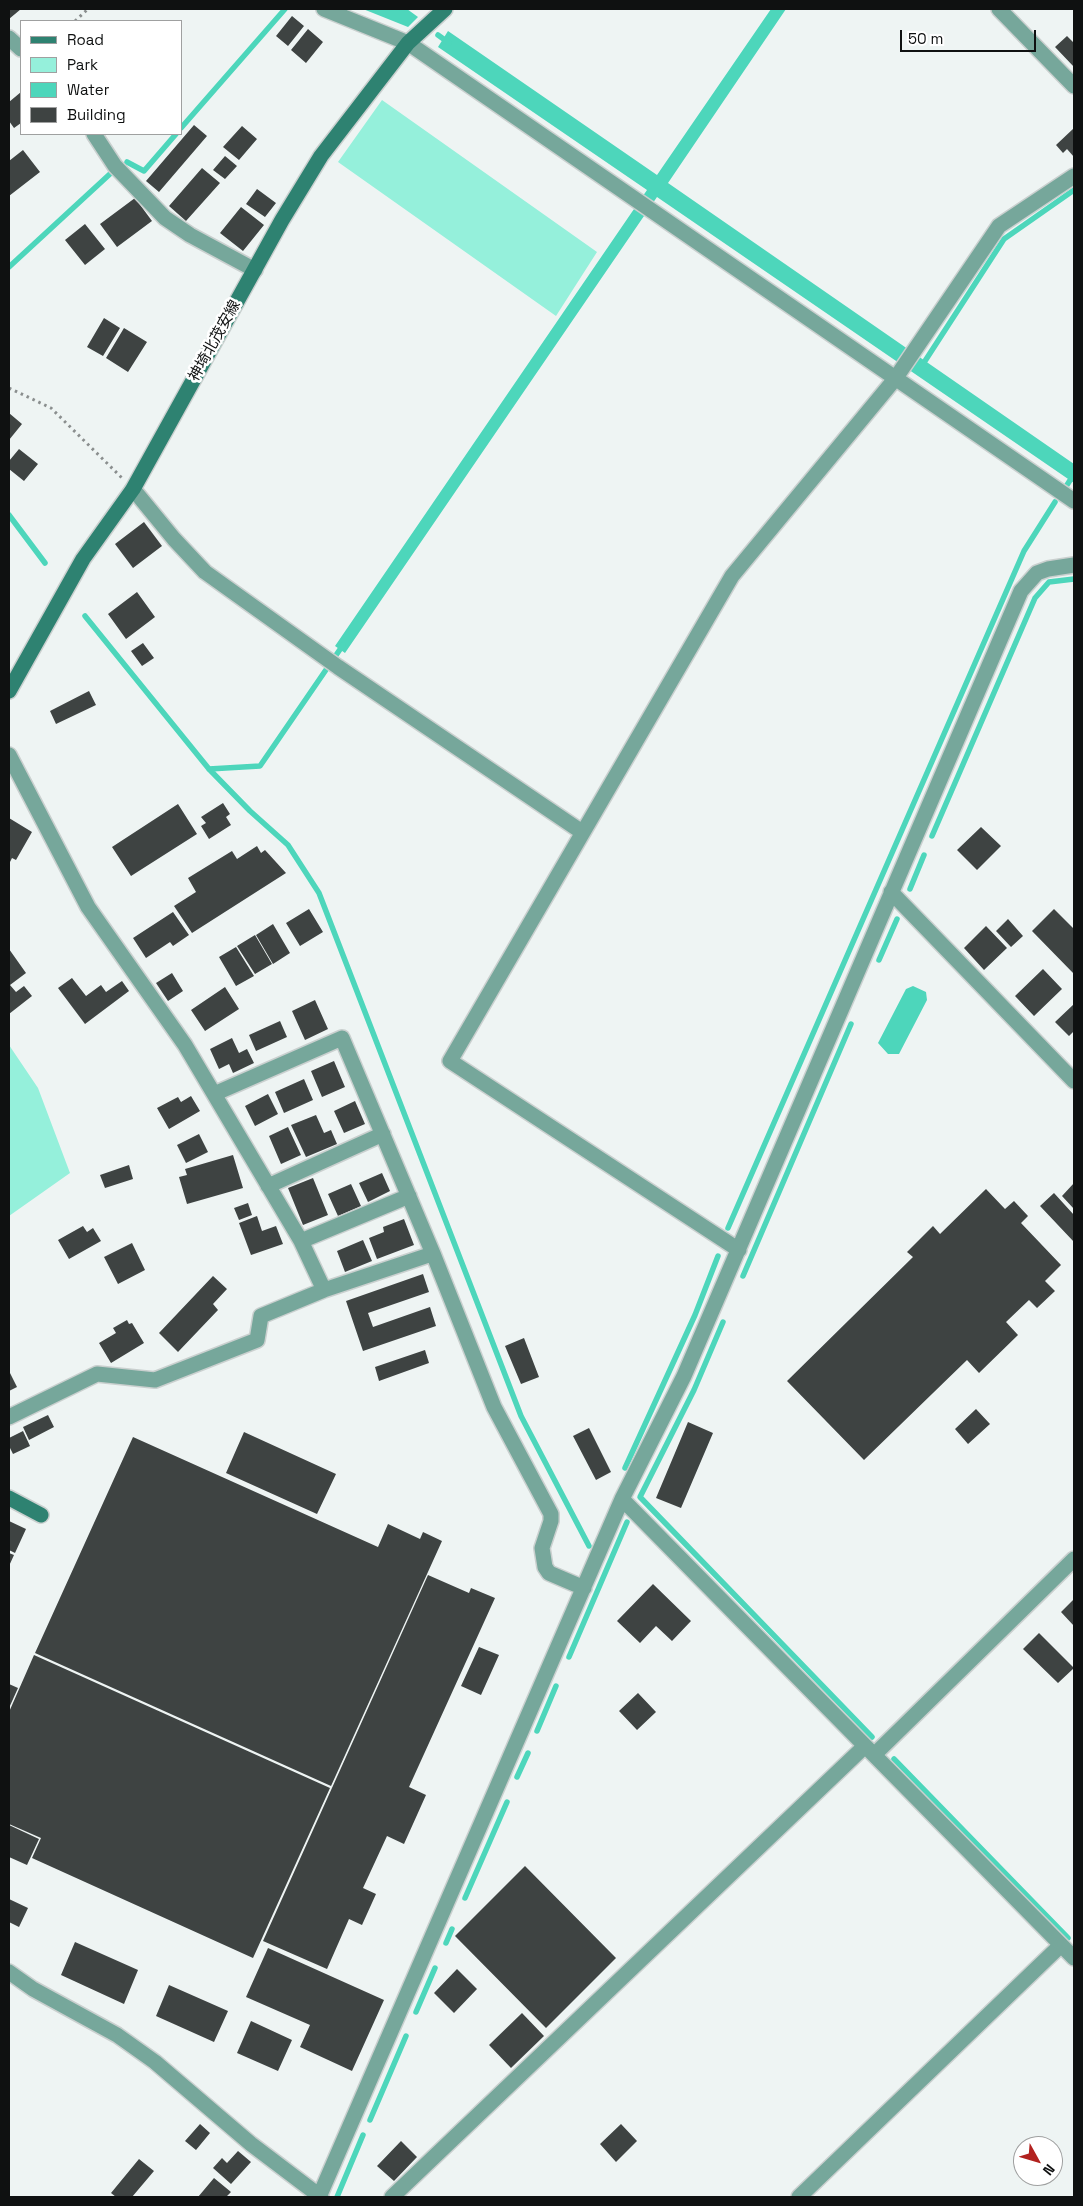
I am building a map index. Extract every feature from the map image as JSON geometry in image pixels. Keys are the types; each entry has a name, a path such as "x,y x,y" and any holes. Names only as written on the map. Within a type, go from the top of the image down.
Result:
{"main road":[{"name":"神埼北茂安線","path":"9,691 84,559 133,489 321,156 408,43 445,9"},
{"path":"9,1498 41,1515"}],"street":[{"path":"324,9 408,43 634,198 899,374 1074,501"},
{"path":"1000,9 1074,86"},
{"path":"9,38 20,48"},
{"path":"95,135 115,166 165,218 190,235 255,270"},
{"path":"739,1250 450,1061 732,576 899,374 999,226 1074,176"},
{"path":"133,489 174,539 206,572 323,657 582,832"},
{"path":"9,1972 33,1989 117,2035 155,2062 252,2144 320,2197 622,1499 684,1376 739,1250 890,892 1021,591 1037,573 1048,569 1074,565"},
{"path":"9,755 88,907 185,1045 301,1241 324,1290"},
{"path":"890,892 1074,1082"},
{"path":"214,1094 342,1038 434,1256 494,1406 551,1514 551,1521 542,1548 545,1567 549,1573 584,1588"},
{"path":"268,1186 383,1134"},
{"path":"301,1241 408,1196"},
{"path":"9,1417 97,1374 155,1380 257,1340 261,1316 324,1290 429,1255 434,1256"},
{"path":"622,1499 1074,1958"},
{"path":"392,2197 1074,1559"},
{"path":"798,2197 1061,1945"}],"path":[{"path":"76,20 88,9"},
{"path":"9,388 51,408 133,489"}],"green space":[{"path":"382,100 597,252 556,316 338,162"},
{"path":"9,1045 38,1088 70,1173 9,1216"}],"water":[{"path":"363,9 407,9 418,17 408,27"},
{"path":"771,9 786,9 668,183 1074,464 1074,483 657,197 345,653 335,646 647,190 438,47 448,31 657,175"},
{"path":"913,986 926,992 927,1000 899,1054 888,1054 878,1043 906,989"}],"building":[{"path":"9,9 21,9 9,19"},
{"path":"292,16 304,26 288,46 276,36"},
{"path":"308,29 323,42 306,63 291,50"},
{"path":"1067,36 1074,43 1074,67 1055,47"},
{"path":"20,93 20,124 14,128 9,121 9,102"},
{"path":"194,125 207,136 159,192 146,181"},
{"path":"242,126 257,139 239,160 223,147"},
{"path":"1074,128 1074,157 1067,149 1063,153 1056,145"},
{"path":"23,150 40,172 9,196 9,161"},
{"path":"225,156 237,166 225,179 213,170"},
{"path":"202,168 220,183 186,221 169,206"},
{"path":"257,189 276,203 265,217 246,204"},
{"path":"135,198 152,221 117,247 100,224"},
{"path":"241,207 264,225 243,251 220,233"},
{"path":"85,224 105,249 85,265 65,240"},
{"path":"104,318 120,328 103,356 87,347"},
{"path":"124,328 147,342 128,372 106,358"},
{"path":"9,413 22,424 9,440"},
{"path":"19,449 38,464 24,481 9,469 9,461"},
{"path":"144,522 162,546 133,568 115,544"},
{"path":"137,592 155,617 126,639 108,614"},
{"path":"143,643 154,658 142,666 131,651"},
{"path":"89,691 96,705 56,724 50,711"},
{"path":"223,803 230,814 226,817 231,825 209,839 201,826 206,823 201,817"},
{"path":"178,804 197,834 131,876 112,847"},
{"path":"9,818 32,832 16,860 12,858 9,864"},
{"path":"981,827 1001,846 977,870 957,850"},
{"path":"257,846 261,853 265,850 286,873 192,933 174,906 196,892 188,878 232,851 237,859"},
{"path":"309,909 323,932 300,946 286,923"},
{"path":"1054,909 1074,929 1074,974 1032,931"},
{"path":"173,912 189,935 173,946 170,942 146,958 133,938"},
{"path":"1008,919 1023,936 1011,947 996,931"},
{"path":"273,924 290,953 273,964 256,935"},
{"path":"986,926 1007,948 984,970 964,948"},
{"path":"255,935 272,964 255,974 237,946"},
{"path":"236,947 254,976 236,986 219,957"},
{"path":"9,949 26,973 10,985 16,992 24,986 32,996 9,1014"},
{"path":"1043,969 1062,989 1034,1016 1015,996"},
{"path":"172,973 183,991 168,1001 156,983"},
{"path":"72,978 86,996 101,985 106,992 122,981 129,991 85,1024 58,988"},
{"path":"225,987 239,1009 205,1031 191,1010"},
{"path":"315,1000 328,1029 305,1040 292,1011"},
{"path":"1074,1004 1074,1031 1069,1036 1055,1022"},
{"path":"280,1021 287,1037 256,1051 249,1035"},
{"path":"232,1038 239,1053 247,1049 254,1063 233,1073 229,1064 219,1069 210,1049"},
{"path":"334,1061 345,1087 322,1097 311,1071"},
{"path":"304,1079 313,1100 284,1113 275,1092"},
{"path":"268,1094 278,1114 255,1126 245,1106"},
{"path":"191,1096 200,1111 169,1129 157,1108 178,1097 181,1102"},
{"path":"355,1101 365,1124 344,1133 334,1111"},
{"path":"316,1115 324,1133 331,1130 337,1144 306,1157 291,1125"},
{"path":"288,1127 301,1155 281,1164 269,1136"},
{"path":"199,1134 208,1152 186,1163 177,1145"},
{"path":"233,1155 243,1188 187,1204 179,1177 187,1175 185,1169"},
{"path":"129,1165 133,1179 105,1188 100,1175"},
{"path":"382,1173 390,1191 368,1202 359,1183"},
{"path":"313,1178 328,1215 303,1225 288,1188"},
{"path":"1074,1183 1074,1209 1062,1196"},
{"path":"351,1184 361,1206 338,1216 328,1194"},
{"path":"986,1189 1005,1209 1014,1201 1028,1216 1021,1223 1061,1265 1045,1281 1055,1291 1037,1308 1029,1300 1006,1322 1018,1335 979,1373 967,1360 864,1460 787,1381 913,1257 907,1252 933,1226 940,1234"},
{"path":"1054,1193 1074,1215 1074,1242 1040,1206"},
{"path":"248,1203 252,1215 239,1220 234,1208"},
{"path":"257,1216 262,1231 276,1226 283,1244 251,1255 239,1223"},
{"path":"404,1219 414,1245 377,1259 369,1238 384,1232 383,1227"},
{"path":"83,1226 87,1232 93,1228 101,1241 69,1259 58,1240"},
{"path":"363,1240 372,1261 345,1272 337,1251"},
{"path":"132,1243 145,1270 118,1284 104,1257"},
{"path":"423,1274 429,1292 368,1313 373,1327 430,1307 436,1326 363,1351 346,1301"},
{"path":"213,1276 227,1289 213,1304 218,1310 178,1352 159,1333"},
{"path":"127,1320 129,1324 132,1323 144,1343 111,1363 99,1343 116,1333 113,1328"},
{"path":"524,1338 539,1377 521,1384 505,1346"},
{"path":"425,1350 429,1363 379,1381 375,1367"},
{"path":"9,1371 17,1387 9,1391"},
{"path":"976,1409 990,1424 968,1444 955,1429"},
{"path":"48,1415 54,1427 29,1440 23,1427"},
{"path":"688,1422 713,1433 681,1508 656,1498"},
{"path":"589,1428 611,1472 596,1480 573,1436"},
{"path":"23,1431 30,1446 13,1454 9,1446 9,1438"},
{"path":"244,1432 336,1474 317,1514 226,1473"},
{"path":"133,1437 378,1547 388,1524 420,1539 423,1532 442,1541 331,1786 35,1653"},
{"path":"9,1521 26,1529 15,1553 9,1550"},
{"path":"9,1553 14,1555 9,1566"},
{"path":"428,1575 469,1593 471,1588 495,1598 409,1787 426,1795 404,1844 387,1836 363,1888 376,1894 362,1925 349,1919 327,1969 263,1941"},
{"path":"653,1584 691,1621 672,1641 656,1626 640,1643 617,1621"},
{"path":"1074,1599 1074,1626 1061,1612"},
{"path":"1039,1633 1074,1668 1058,1683 1023,1649"},
{"path":"479,1647 499,1655 481,1695 461,1686"},
{"path":"34,1655 330,1788 253,1958 32,1858 41,1838 9,1824 9,1712"},
{"path":"9,1684 18,1688 9,1708"},
{"path":"638,1693 656,1712 637,1730 619,1711"},
{"path":"9,1825 39,1839 27,1865 9,1857"},
{"path":"525,1866 616,1958 546,2028 455,1936"},
{"path":"9,1899 28,1908 19,1927 9,1922"},
{"path":"75,1942 138,1970 124,2004 61,1975"},
{"path":"268,1948 384,2000 352,2071 300,2047 310,2025 246,1997"},
{"path":"457,1969 477,1989 454,2013 434,1993"},
{"path":"169,1985 228,2011 214,2042 156,2016"},
{"path":"522,2013 544,2036 511,2068 489,2045"},
{"path":"251,2021 292,2040 278,2071 237,2053"},
{"path":"200,2124 210,2133 196,2150 185,2141"},
{"path":"621,2124 637,2141 616,2162 600,2144"},
{"path":"401,2141 417,2157 394,2181 377,2166"},
{"path":"238,2151 251,2162 231,2184 213,2168 222,2158 227,2163"},
{"path":"139,2159 154,2171 132,2197 116,2197 111,2193"},
{"path":"214,2178 231,2192 226,2197 198,2197"}],"waterway":[{"path":"182,127 285,9"},
{"path":"438,35 449,43"},
{"path":"127,162 144,171 175,135"},
{"path":"9,267 111,173"},
{"path":"925,361 1004,239 1074,190"},
{"path":"1067,485 1074,474"},
{"path":"728,1228 1024,551 1055,502"},
{"path":"9,515 45,563"},
{"path":"932,836 1035,598 1049,582 1074,579"},
{"path":"85,616 209,769 250,811 288,845 319,893 521,1416 589,1546"},
{"path":"209,769 260,766 343,645"},
{"path":"910,889 924,855"},
{"path":"879,960 897,919"},
{"path":"743,1276 851,1024"},
{"path":"625,1468 695,1315 718,1256"},
{"path":"723,1322 694,1390 640,1497 872,1737"},
{"path":"569,1657 627,1522"},
{"path":"537,1731 556,1686"},
{"path":"517,1777 528,1753"},
{"path":"894,1759 1068,1938"},
{"path":"465,1898 507,1802"},
{"path":"446,1943 452,1929"},
{"path":"416,2012 435,1968"},
{"path":"370,2120 406,2036"},
{"path":"337,2197 363,2135"}]}
